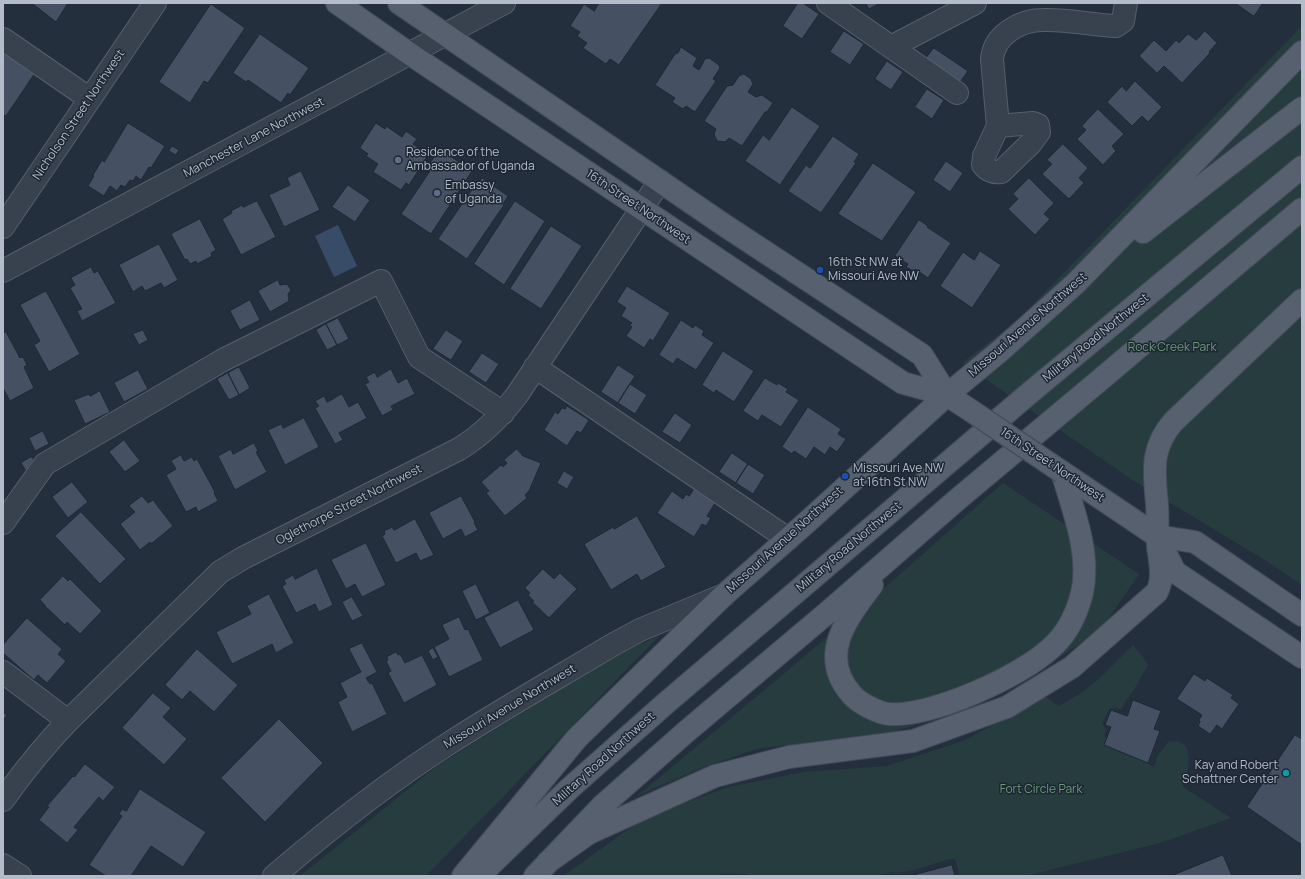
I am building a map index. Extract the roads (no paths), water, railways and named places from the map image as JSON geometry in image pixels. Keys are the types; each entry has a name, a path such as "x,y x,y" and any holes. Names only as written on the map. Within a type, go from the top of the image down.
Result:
{"main road":[{"name":"16th Street Northwest","path":"337,3 410,54 903,384 947,395 1157,536 1194,542 1302,615"},
{"name":"16th Street Northwest","path":"399,3 724,225 922,355 947,395"},
{"name":"Missouri Avenue Northwest","path":"724,595 947,395 995,355 1075,284 1302,52"},
{"path":"1075,284 1302,108"},
{"name":"Military Road Northwest","path":"478,876 570,788 678,693 1032,391 1302,167"},
{"path":"541,869 602,806 687,731 821,618 903,546 1302,209"},
{"path":"541,869 589,833 715,776 789,757 913,741 1007,707 1072,666 1157,592 1160,586 1161,577 1157,536 1154,467 1156,450 1163,434 1174,421 1302,300"},
{"path":"903,546 857,604 840,635 836,651 836,662 845,688 856,699 869,707 886,714 919,712 955,700 992,685 1040,658 1063,635 1072,620 1079,603 1085,575 1082,544 1062,472"},
{"path":"1157,536 1174,572 1302,657"},
{"path":"463,876 577,738 724,595"}],"street":[{"name":"Nicholson Street Northwest","path":"3,227 155,3"},
{"name":"Manchester Lane Northwest","path":"3,271 504,3"},
{"path":"828,3 956,93"},
{"path":"891,47 975,3"},
{"path":"998,126 992,59 993,50 999,39 1009,31 1024,23 1042,20 1116,26 1123,21 1126,3"},
{"path":"3,39 90,99"},
{"name":"Oglethorpe Street Northwest","path":"3,800 51,738 220,572 243,558 459,449 476,438 503,413 517,395 660,181"},
{"path":"3,524 45,464 223,360 381,281 419,357 503,413"},
{"path":"535,367 788,539"},
{"name":"Missouri Avenue Northwest","path":"274,876 315,841 364,803 447,744 640,630 724,595"},
{"path":"3,672 68,721"},
{"path":"3,865 20,876"}],"water":[{"path":"338,225 357,266 334,277 315,236"}],"place":[{"name":"Residence of the Ambassador of Uganda","path":"398,160"},
{"name":"Embassy of Uganda","path":"437,193"},
{"name":"16th St NW at Missouri Ave NW","path":"820,270"},
{"name":"Missouri Ave NW at 16th St NW","path":"845,476"},
{"name":"Kay and Robert Schattner Center","path":"1286,773"}],"park label":[{"name":"Rock Creek Park","path":"1172,348"},
{"name":"Fort Circle Park","path":"1041,790"}]}
